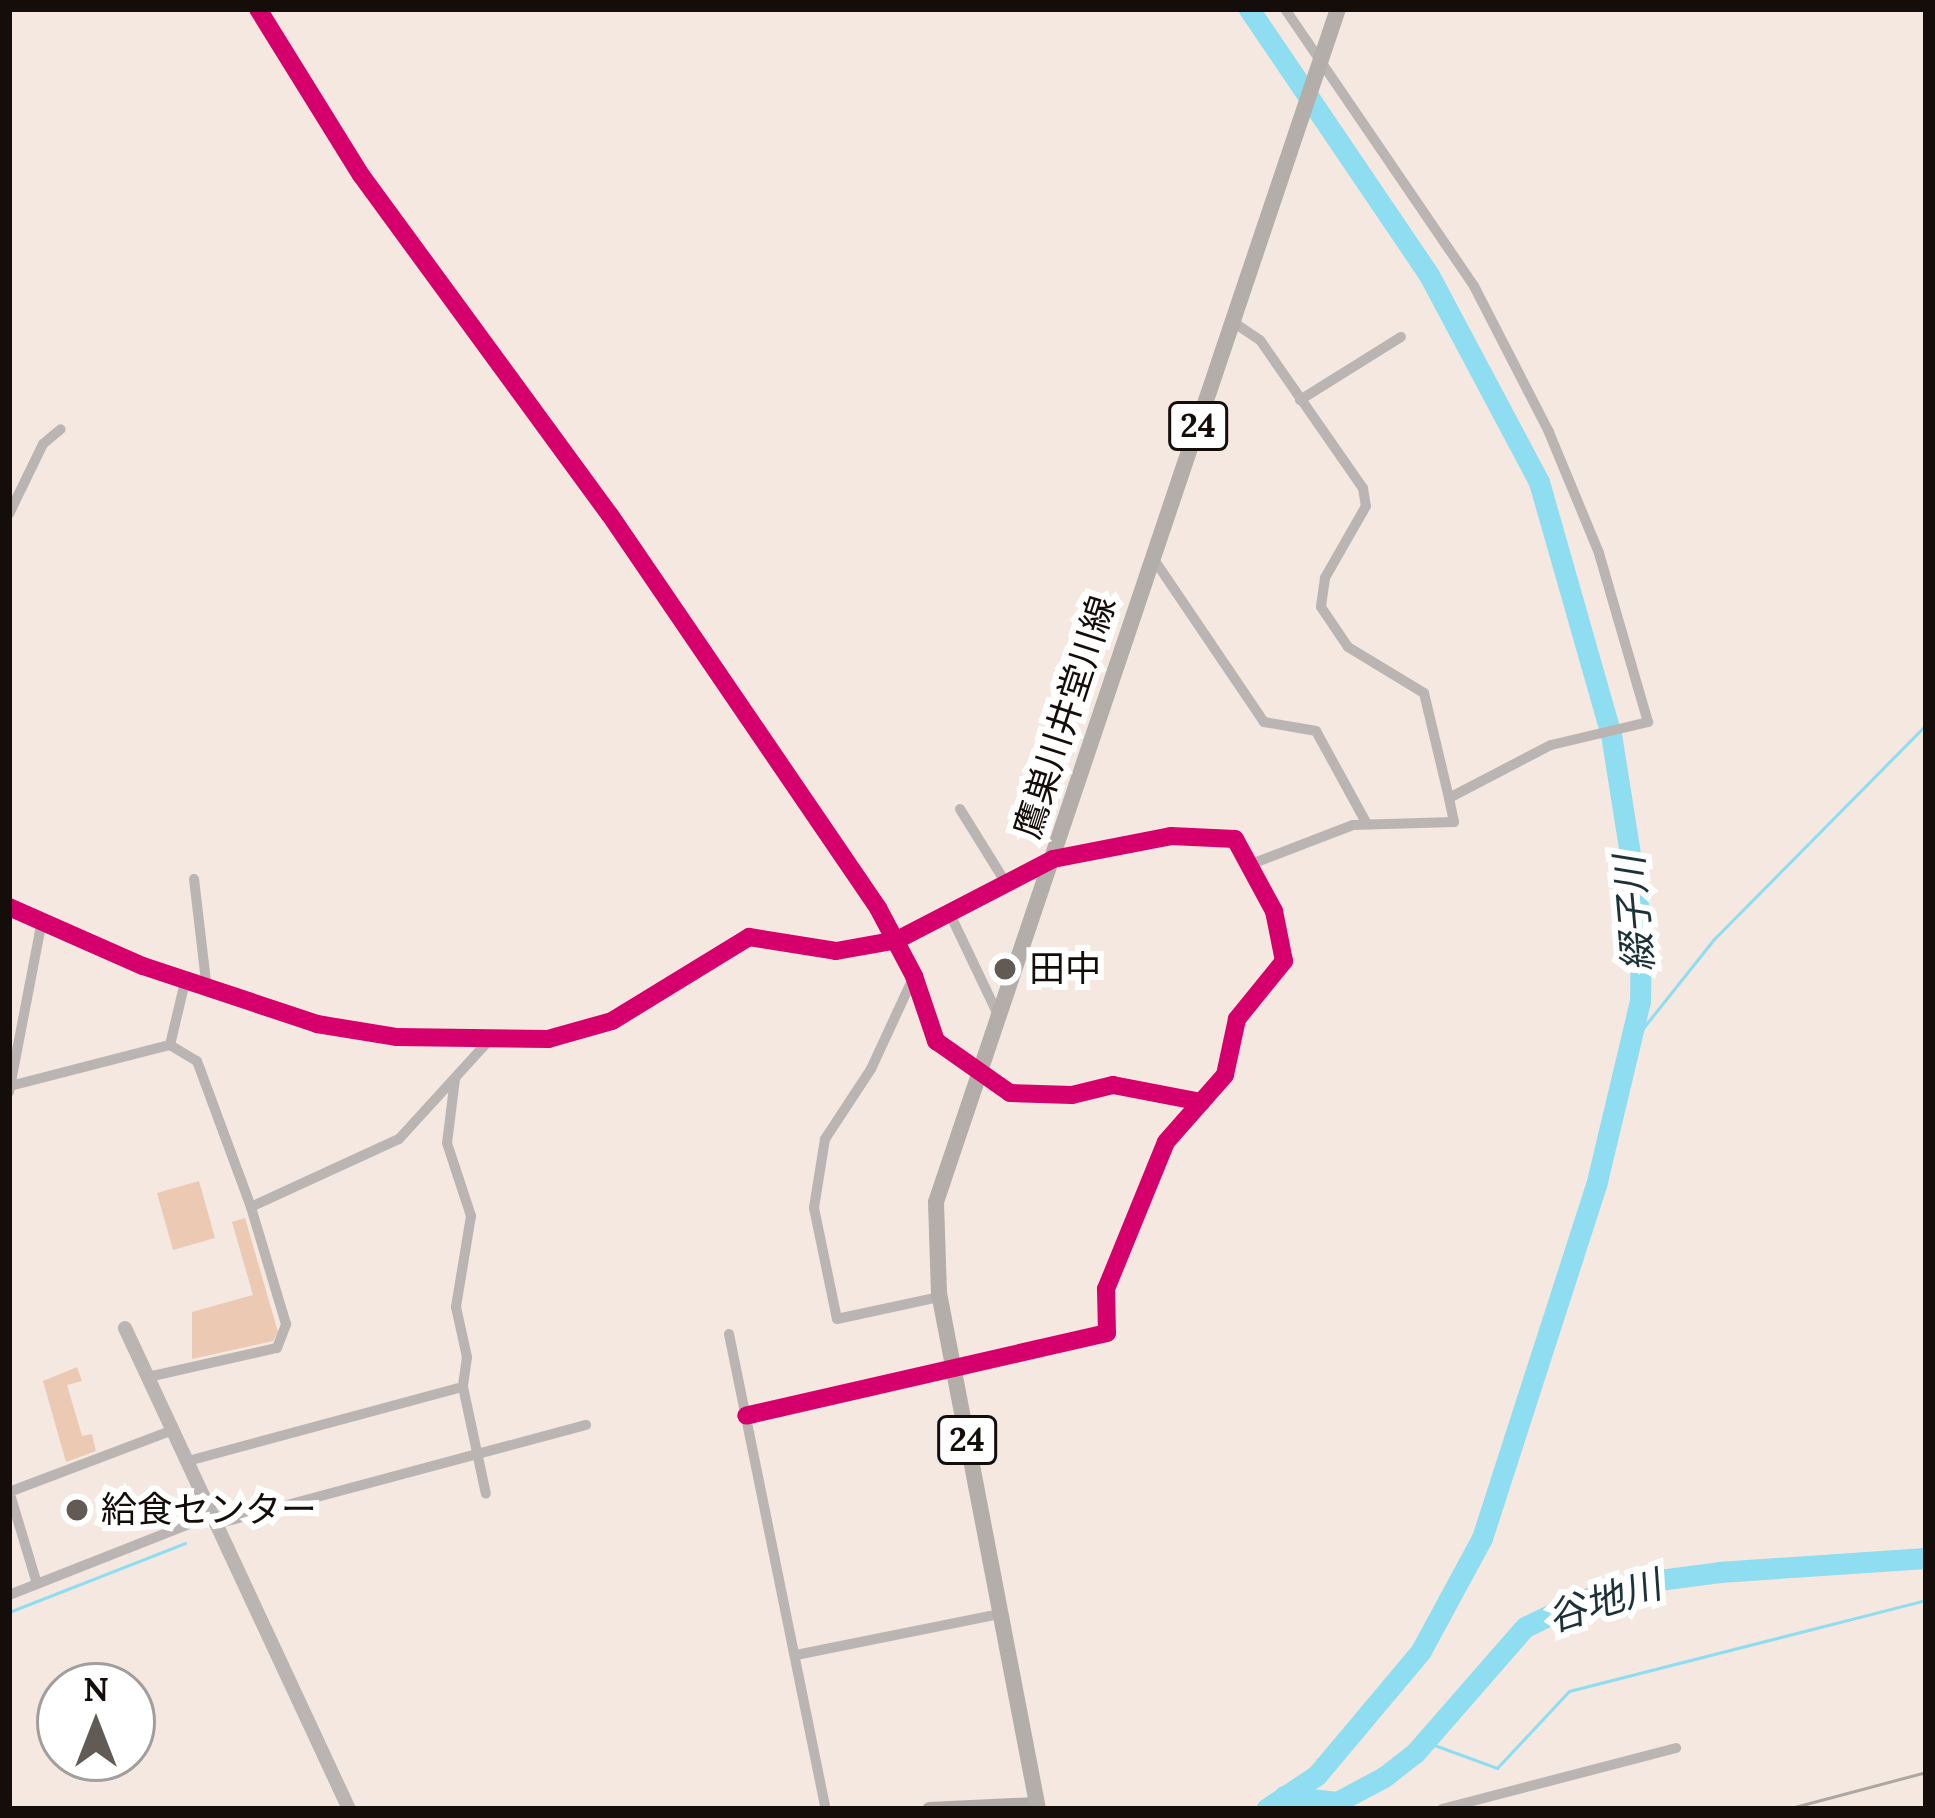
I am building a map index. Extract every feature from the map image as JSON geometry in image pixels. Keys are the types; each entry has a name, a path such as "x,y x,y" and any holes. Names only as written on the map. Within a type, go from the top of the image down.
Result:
{"main road":[{"name":"鷹巣川井堂川線","path":"1038,1806 939,1297 936,1202 1338,9"},
{"path":"929,1809 1038,1806"}],"street":[{"path":"258,9 359,172 637,554 897,940 936,1041 979,1075 1027,1095 1113,1085 1201,1102"},
{"path":"1286,9 1474,286 1550,432 1586,518 1648,722 1577,737 1449,798"},
{"path":"1233,322 1260,340 1367,499 1325,578 1321,607 1348,647 1424,694 1454,822 1366,824 1254,863"},
{"path":"1300,400 1401,337"},
{"path":"9,514 14,491 43,444 61,429"},
{"path":"1153,558 1264,722 1316,731 1366,824"},
{"path":"960,809 1004,880"},
{"path":"9,907 185,982 367,1034 548,1039 601,1025 749,938 836,951 897,940 1004,880 1054,859 1204,832 1235,838 1254,863 1284,961 1237,1019 1225,1076 1174,1128 1149,1180 1106,1289 1107,1333 746,1416"},
{"path":"194,879 207,989"},
{"path":"949,913 999,1017"},
{"path":"42,920 11,1089 170,1045 197,1061 278,1283 284,1341 148,1378"},
{"path":"914,976 871,1069 825,1139 814,1208 837,1318 939,1297"},
{"path":"170,1045 185,982"},
{"path":"250,1207 335,1162 392,1144 494,1036"},
{"path":"455,1078 447,1143 471,1216 456,1306 467,1357 463,1387 486,1494"},
{"path":"124,1328 349,1809"},
{"path":"729,1334 826,1809"},
{"path":"188,1461 463,1387"},
{"path":"9,1595 217,1519 479,1459 586,1425"},
{"path":"37,1584 9,1491 173,1430"},
{"path":"796,1655 999,1613"},
{"path":"1442,1809 1676,1748"}],"shaded area":[{"path":"199,1181 215,1238 173,1250 157,1193"},
{"path":"245,1218 278,1332 273,1341 192,1359 192,1312 253,1295 232,1222"},
{"path":"77,1367 82,1381 67,1385 82,1436 92,1434 96,1451 66,1462 43,1381"}],"waterway":[{"name":"綴子川","path":"1249,9 1429,275 1539,482 1611,734 1641,924 1640,1001 1596,1185 1482,1538 1421,1651 1317,1775 1266,1809"},
{"path":"1632,1042 1714,939 1926,725"},
{"path":"9,1612 185,1543"},
{"name":"谷地川","path":"1284,1796 1337,1802 1384,1777 1415,1753 1525,1627 1579,1601 1636,1583 1719,1572 1926,1558"},
{"path":"1426,1742 1497,1768 1569,1691 1926,1600"}],"railway":[{"path":"1787,1809 1926,1772"}],"cycle path":[{"path":"258,9 361,175 610,515 878,908 914,976 936,1041 1010,1093 1072,1095 1113,1085 1201,1102"},
{"path":"9,907 143,966 317,1024 396,1037 548,1039 612,1021 749,937 836,951 897,940 1053,859 1171,836 1235,839 1274,911 1284,961 1237,1019 1225,1075 1166,1142 1106,1289 1107,1333 746,1416"}],"place":[{"name":"田中","path":"1005,969"},
{"name":"給食センター","path":"77,1510"}]}
